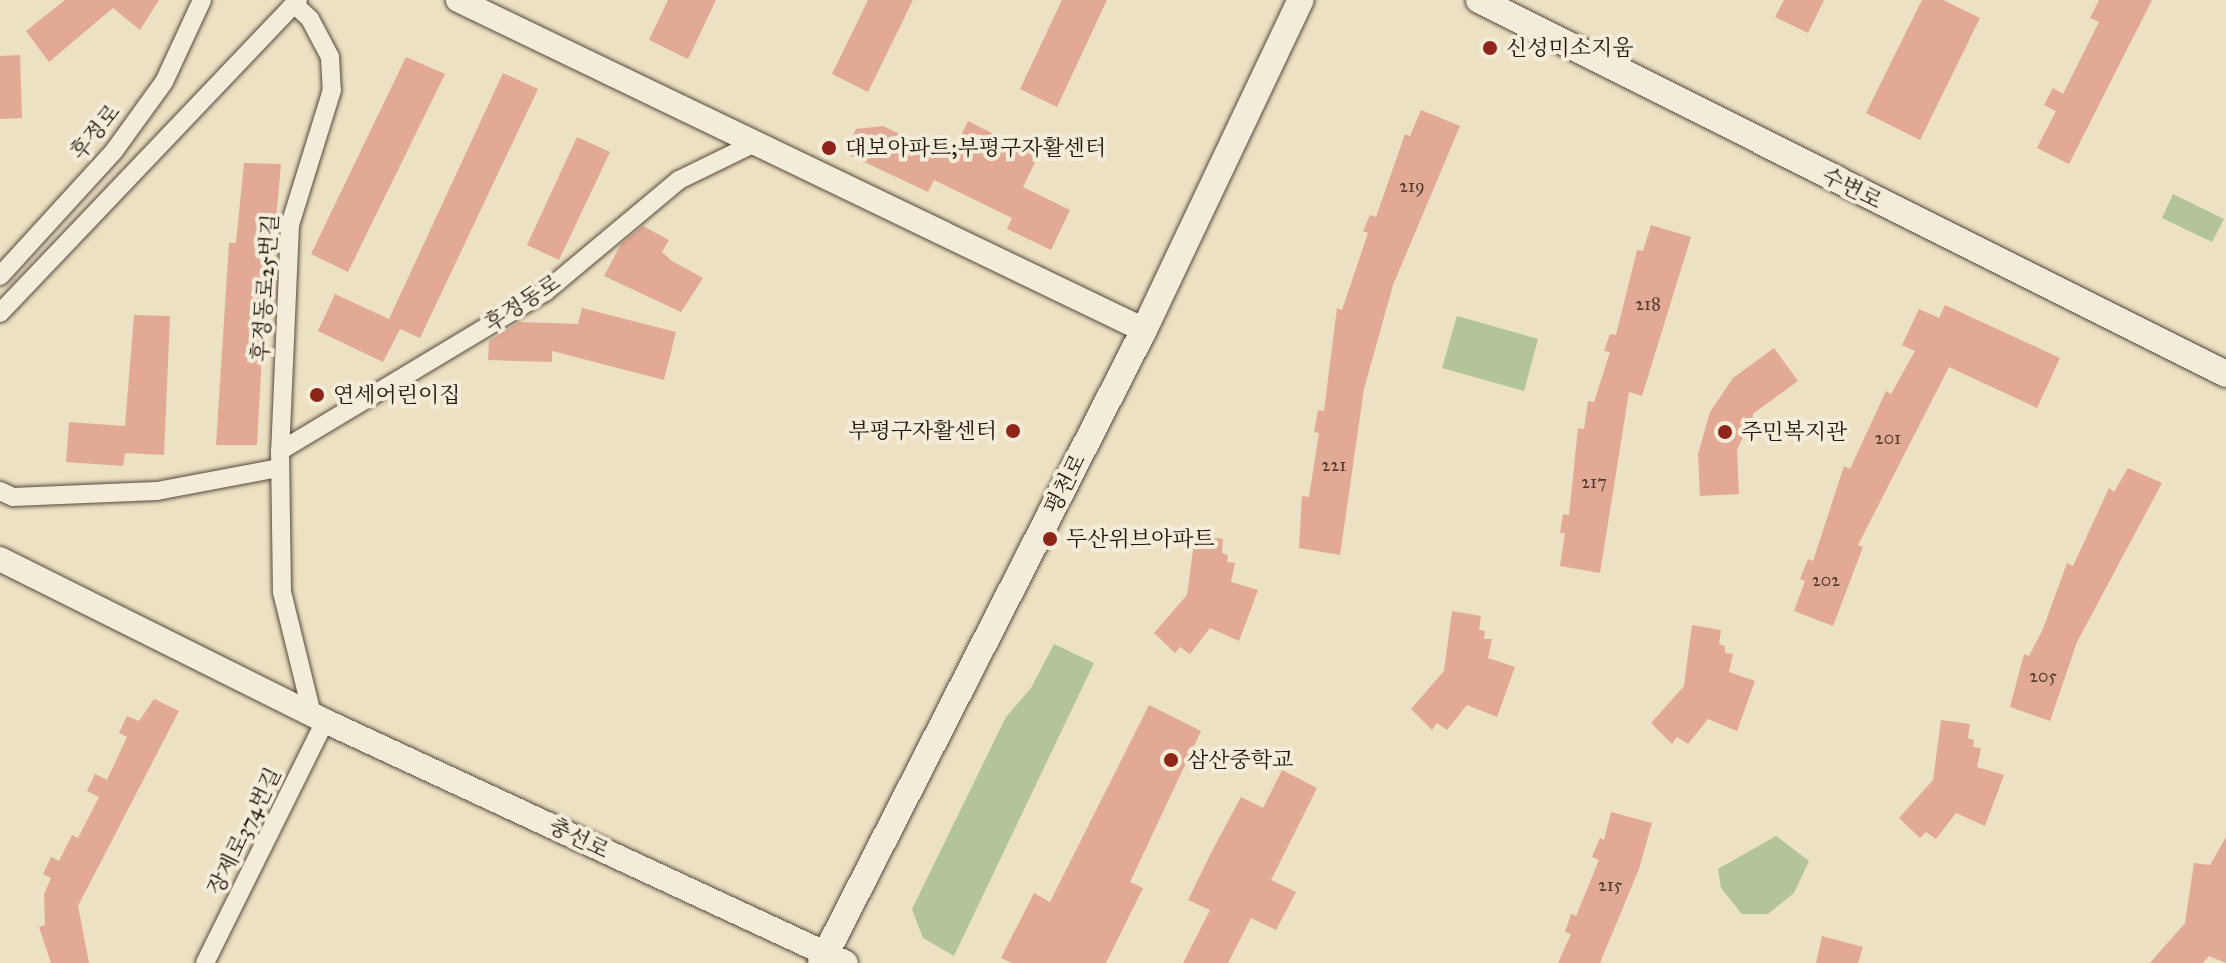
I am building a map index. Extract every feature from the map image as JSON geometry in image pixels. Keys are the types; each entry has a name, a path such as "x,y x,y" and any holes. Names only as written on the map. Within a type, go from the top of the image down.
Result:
{"main road":[{"name":"평천로","path":"831,961 1144,330 1301,0"},
{"name":"수변로","path":"1479,0 2226,374"}],"street":[{"name":"후정로","path":"0,276 114,151 164,82 202,0"},
{"path":"458,0 1144,330"},
{"name":"후정동로25번길","path":"0,313 296,2 310,19 330,57 332,90 290,225 280,459"},
{"name":"후정동로","path":"280,459 545,292 679,180 755,143"},
{"path":"0,491 13,497 157,491 280,459 282,592 318,717"},
{"name":"충선로","path":"0,559 318,717 831,961"},
{"name":"장제로374번길","path":"205,963 318,717"}],"green space":[{"path":"2173,194 2224,219 2212,242 2162,218"},
{"path":"1457,316 1538,339 1524,391 1442,368"},
{"path":"1054,644 1094,663 954,956 923,938 912,909 1006,717 1031,688"},
{"path":"1776,836 1809,861 1794,893 1768,914 1742,914 1721,888 1718,869"}],"building":[{"path":"65,0 159,0 140,30 113,8 49,62 26,31"},
{"path":"668,0 716,0 688,59 649,40"},
{"path":"868,0 913,0 868,92 832,74"},
{"path":"1062,0 1107,0 1057,107 1020,89"},
{"path":"1784,0 1824,0 1808,33 1775,17"},
{"path":"1922,0 1943,0 1980,18 1920,140 1866,113"},
{"path":"2099,0 2152,0 2069,164 2037,148 2056,111 2044,105 2053,88 2063,94 2099,22 2090,18"},
{"path":"20,55 22,118 0,119 0,56"},
{"path":"406,57 445,74 348,272 311,254"},
{"path":"503,73 538,89 420,338 400,329 383,362 318,331 335,294 389,319"},
{"path":"1421,110 1460,126 1393,285 1364,389 1340,555 1299,548 1302,496 1309,497 1319,433 1314,432 1318,410 1324,411 1337,308 1342,310 1368,233 1363,231 1370,215 1376,217 1405,134 1410,136"},
{"path":"968,121 1038,156 1023,187 1070,210 1051,250 1007,229 1012,218 934,180 928,192 845,153 856,129 883,126 928,148 931,141 953,152"},
{"path":"577,137 610,152 559,260 527,245"},
{"path":"244,163 281,164 274,244 268,244 257,445 216,445 229,243 236,243"},
{"path":"1651,225 1691,237 1642,396 1629,392 1600,573 1560,566 1565,533 1560,533 1563,514 1569,515 1578,428 1584,429 1588,401 1594,402 1610,352 1604,351 1610,334 1616,335 1637,250 1643,251"},
{"path":"643,226 669,240 662,252 672,261 703,278 681,312 604,276 621,244"},
{"path":"1945,305 2060,358 2037,408 1949,367 1858,545 1863,547 1833,626 1794,611 1805,581 1800,579 1808,559 1813,561 1844,466 1850,469 1886,391 1891,394 1915,351 1902,345 1919,309 1939,318"},
{"path":"582,308 676,332 664,380 552,351 552,362 488,360 489,341 519,322 578,324"},
{"path":"134,315 170,316 164,455 125,453 123,466 66,462 69,422 125,426"},
{"name":"주민복지관","path":"1774,348 1798,381 1754,413 1737,450 1739,494 1700,496 1698,454 1710,412 1733,378"},
{"path":"2128,468 2162,483 2077,642 2050,721 2010,707 2024,654 2029,656 2043,629 2067,563 2073,566 2109,488 2114,492"},
{"path":"1195,535 1223,539 1222,553 1228,555 1227,562 1235,563 1231,582 1258,590 1239,641 1210,628 1190,654 1180,647 1175,653 1154,633 1187,595"},
{"path":"1452,611 1481,616 1479,630 1485,631 1484,639 1492,639 1488,658 1515,667 1497,717 1467,705 1447,730 1437,723 1432,730 1411,709 1444,671"},
{"path":"1692,625 1721,630 1719,644 1725,646 1725,653 1733,654 1729,672 1755,681 1737,731 1708,719 1688,744 1677,737 1672,744 1651,723 1684,686"},
{"path":"154,699 179,711 78,906 89,963 51,963 39,927 45,925 44,894 51,878 43,874 51,857 59,861 72,835 78,838 99,797 87,791 95,774 107,780 127,737 119,733 127,716 139,721"},
{"path":"1149,705 1201,731 1130,882 1143,888 1106,963 1012,963 1001,958 1034,893 1050,902"},
{"path":"1941,720 1970,724 1968,738 1974,740 1973,747 1981,748 1977,767 2004,775 1985,826 1956,813 1936,839 1926,832 1920,838 1899,818 1933,780"},
{"path":"1282,770 1317,788 1271,880 1296,892 1276,930 1251,918 1228,963 1183,963 1210,910 1188,900 1212,851 1241,797 1263,808"},
{"path":"1611,812 1652,823 1639,869 1600,963 1558,963 1571,934 1565,932 1571,914 1576,916 1599,860 1592,857 1600,838 1604,840"},
{"path":"2226,837 2226,963 2209,956 2203,963 2150,963 2185,923 2194,863 2210,865"},
{"path":"1822,936 1863,947 1858,963 1816,963"}],"place":[{"name":"신성미소지움","path":"1490,48"},
{"name":"대보아파트;부평구자활센터","path":"829,148"},
{"name":"연세어린이집","path":"317,395"},
{"name":"부평구자활센터","path":"1013,431"},
{"name":"주민복지관","path":"1725,432"},
{"name":"두산위브아파트","path":"1050,539"},
{"name":"삼산중학교","path":"1171,760"}]}
